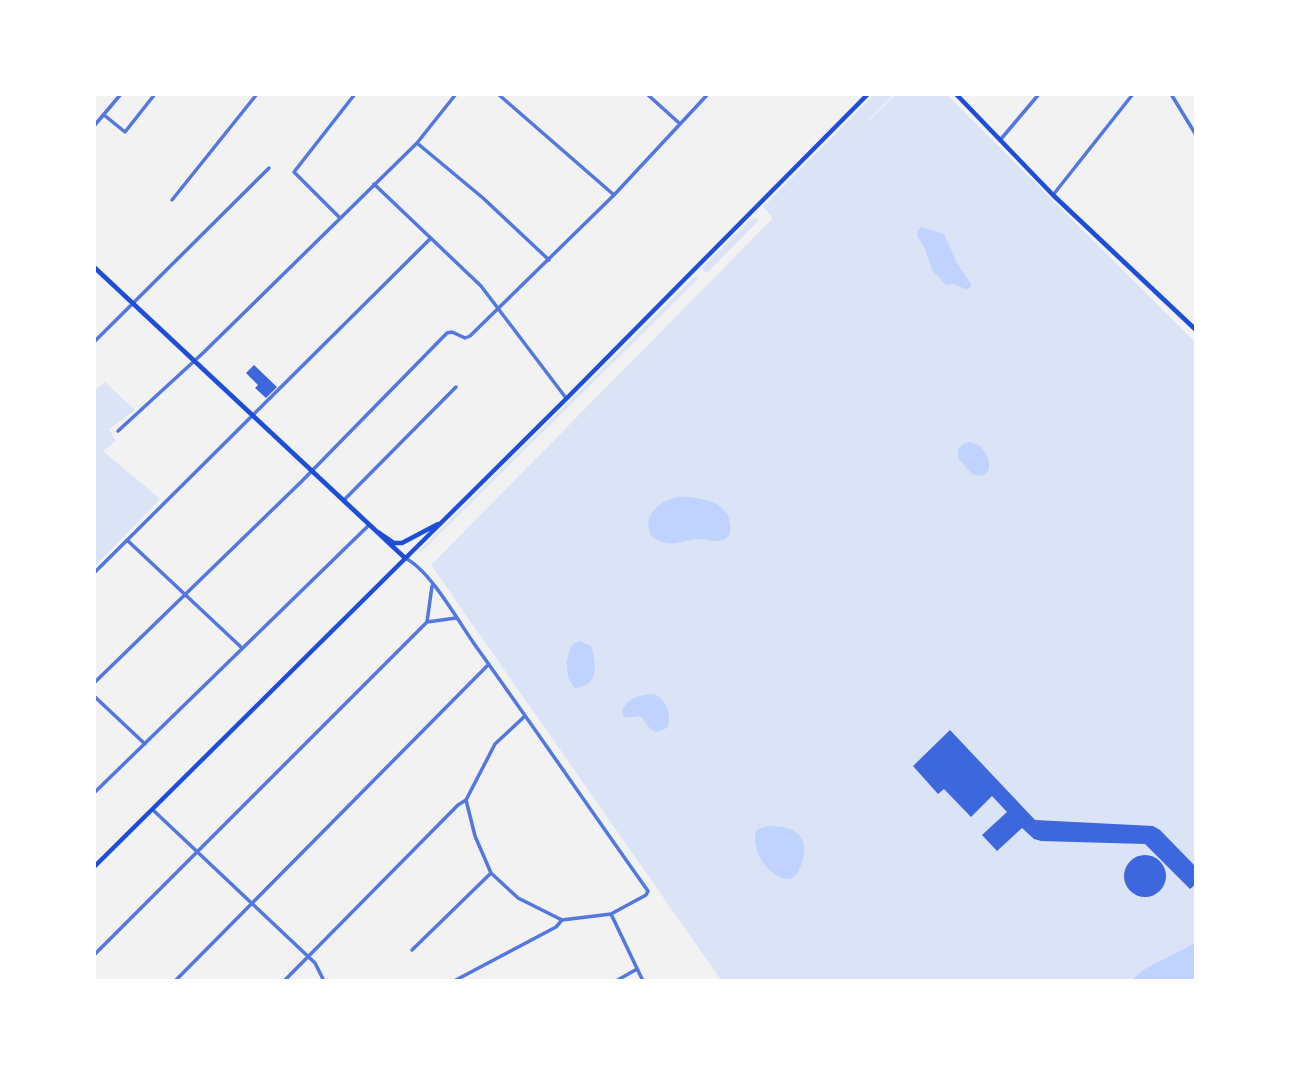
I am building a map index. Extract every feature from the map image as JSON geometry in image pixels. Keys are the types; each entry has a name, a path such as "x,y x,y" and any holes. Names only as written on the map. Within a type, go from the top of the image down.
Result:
{"main road":[{"path":"94,867 445,520 868,94"},
{"path":"956,94 1053,195 1195,330"},
{"path":"94,267 342,502 405,558"},
{"path":"368,526 398,544 445,520"}],"street":[{"path":"94,126 121,94"},
{"path":"104,115 125,132 155,94"},
{"path":"172,200 257,94"},
{"path":"339,218 294,172 355,94"},
{"path":"118,431 193,362 417,143 456,94"},
{"path":"498,94 614,195"},
{"path":"647,94 679,123"},
{"path":"94,683 311,471 447,333 452,332 465,338 470,336 500,308 614,195 708,94"},
{"path":"1001,139 1039,94"},
{"path":"1053,195 1133,94"},
{"path":"1171,94 1195,135"},
{"path":"417,143 483,198 549,260"},
{"path":"94,342 270,168"},
{"path":"374,184 481,286 567,398"},
{"path":"94,573 431,238"},
{"path":"342,502 456,387"},
{"path":"94,793 368,526"},
{"path":"127,540 242,648"},
{"path":"405,558 415,564 432,584 648,891 646,895 611,914 562,920 518,898 491,873 475,836 467,800"},
{"path":"427,622 432,584"},
{"path":"94,955 427,622 456,618"},
{"path":"175,981 489,664"},
{"path":"94,696 145,744"},
{"path":"284,981 458,805 467,800 495,744 524,716"},
{"path":"153,810 315,963 324,981"},
{"path":"412,950 491,873"},
{"path":"611,914 643,981"},
{"path":"454,981 556,927 562,920"},
{"path":"616,981 637,969"}],"shaded area":[{"path":"874,95 893,95 854,135 895,95 947,95 1195,342 1195,980 721,980 431,565 773,218 763,207"},
{"path":"751,219 759,220 707,273 701,269"},
{"path":"695,276 699,278 421,552 419,551"},
{"path":"105,382 135,410 109,429 116,441 103,451 160,499 95,566 95,390"}],"water":[{"path":"921,227 944,234 957,263 971,284 970,288 946,285 932,270 917,235"},
{"path":"970,442 979,446 987,456 989,470 983,476 973,475 958,458 958,449"},
{"path":"677,497 693,497 717,505 728,516 728,536 719,541 698,539 670,543 651,536 649,522 653,510"},
{"path":"580,641 591,646 595,667 592,679 575,688 567,673 567,661 573,644"},
{"path":"654,694 662,699 667,708 668,727 653,731 640,716 624,718 622,710 628,702 640,696"},
{"path":"769,826 787,828 799,835 803,841 804,856 801,865 790,879 782,878 768,869 758,854 755,837 757,829"},
{"path":"1195,943 1195,980 1132,980 1143,970"}],"building":[{"path":"254,365 277,387 266,398 255,388 258,385 246,373"},
{"path":"950,730 1035,820 1153,826 1196,867 1196,884 1190,889 1145,844 1041,841 1034,839 1022,828 997,851 982,835 1007,812 992,796 971,817 944,789 938,794 913,766"},
{"path":"1145,855 1160,861 1166,876 1160,891 1145,897 1130,891 1124,876 1130,861"}]}
